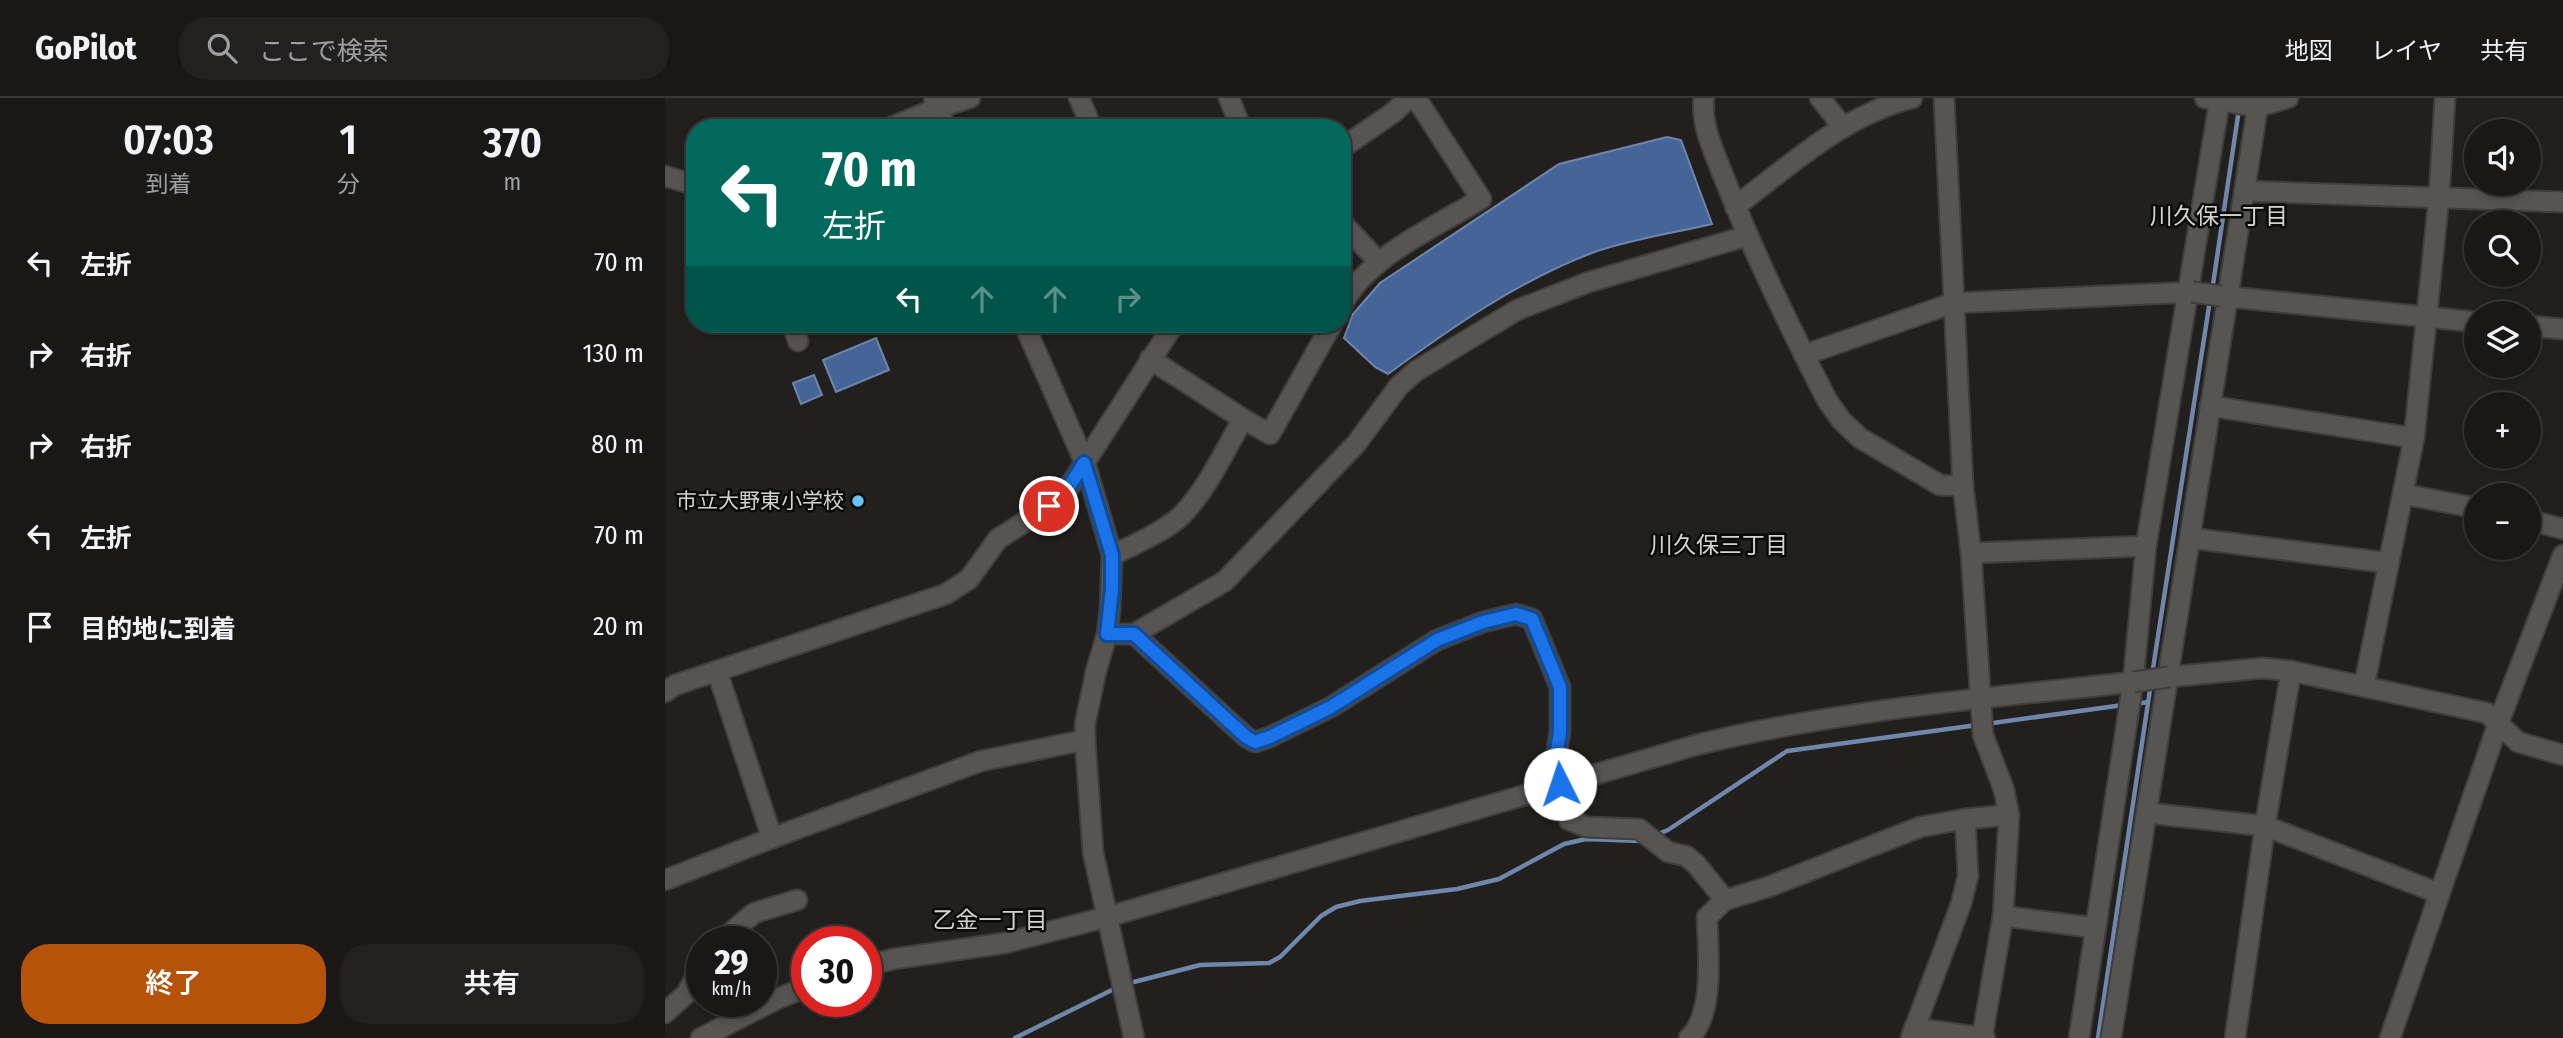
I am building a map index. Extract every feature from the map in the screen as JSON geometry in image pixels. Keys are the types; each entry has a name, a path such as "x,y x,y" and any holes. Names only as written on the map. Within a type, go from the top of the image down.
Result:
{"street":[{"path":"906,119 936,103 970,98"},
{"path":"1079,98 1087,119"},
{"path":"1229,98 1237,119"},
{"path":"1351,142 1394,112 1409,98"},
{"path":"1351,290 1379,261 1481,200 1416,98"},
{"path":"1705,98 1702,111 1735,207 1827,400 1841,420 1860,438 1940,485 1963,486"},
{"path":"1820,98 1842,127"},
{"path":"1735,207 1842,127 1912,98"},
{"path":"1944,98 1963,486 1971,553 1983,735 2004,789 2008,815 2003,916 1983,1038 1913,1033 1961,904 1968,876 1965,818"},
{"path":"2080,1038 2133,682 2146,546 2190,291 2215,99 2258,102 2288,98"},
{"path":"2364,687 2414,439 2439,197 2445,98"},
{"path":"2111,1038 2169,677 2225,296 2245,191 2258,102"},
{"path":"665,176 686,182"},
{"path":"2245,191 2563,202"},
{"path":"1351,232 1379,261"},
{"path":"1107,634 1134,634 1225,581 1356,444 1399,386 1416,371 1517,310 1589,282 1747,236"},
{"path":"1804,355 1953,303 2190,291 2464,320"},
{"path":"2541,327 2563,330"},
{"path":"1028,333 1084,463 1112,555 1112,589 1107,634 1096,671 1085,740 1093,852 1134,1038"},
{"path":"665,692 675,685 946,594 969,579 998,539 1062,498 1167,333"},
{"path":"1150,359 1270,434 1322,333"},
{"path":"2210,406 2414,439"},
{"path":"1112,555 1181,516 1201,491 1243,419"},
{"path":"2403,494 2464,506"},
{"path":"2541,523 2563,529"},
{"path":"2190,538 2389,563"},
{"path":"1971,553 2146,546"},
{"path":"2390,1038 2498,724 2563,555"},
{"path":"1134,634 1246,737 1255,742 1331,707 1437,640 1483,622 1516,614 1532,619 1560,687 1560,732 1555,763 1569,820 1587,827 1639,830 1668,852 1686,856 1696,864 1725,900"},
{"path":"882,962 1005,943 1107,917 1560,784 1759,730 1981,707 2169,677 2263,668 2291,671 2487,713 2518,741 2563,755"},
{"path":"717,671 772,838"},
{"path":"2235,1038 2265,826 2291,671"},
{"path":"665,880 981,761 1085,740"},
{"path":"2148,813 2265,826 2438,892"},
{"path":"1689,1038 1698,1030 1707,999 1707,917 1725,900 1781,882 1920,827 1965,818 2008,815"},
{"path":"739,926 754,913 797,900"},
{"path":"2003,916 2096,928"},
{"path":"665,1013 686,994"},
{"path":"701,1038 791,995"}],"water":[{"path":"1667,137 1681,140 1712,224 1620,244 1565,264 1486,307 1388,374 1375,367 1344,338 1346,333 1351,333 1353,314 1380,283 1559,164"},
{"path":"876,338 889,370 836,392 823,360"},
{"path":"814,375 822,395 801,404 793,383"}],"waterway":[{"path":"2212,291 2239,109"},
{"path":"2152,675 2210,300"},
{"path":"2098,1038 2151,683"},
{"path":"2135,704 2148,702"},
{"path":"1986,724 2123,705"},
{"path":"1656,835 1668,830 1787,751 1977,725"},
{"path":"1126,984 1200,965 1269,963 1280,957 1321,916 1336,907 1360,901 1457,889 1499,879 1564,844 1586,839 1641,841"},
{"path":"1015,1038 1118,987"}],"place":[{"name":"市立大野東小学校","path":"858,501"}],"district":[{"name":"川久保一丁目","path":"2219,216"},
{"name":"川久保三丁目","path":"1719,545"},
{"name":"乙金一丁目","path":"990,920"}],"route":[{"path":"1049,506 1062,498 1084,463 1112,555 1112,589 1107,634 1134,634 1246,737 1255,742 1331,707 1437,640 1483,622 1516,614 1532,619 1560,687 1560,732 1555,763 1560,784"}]}
